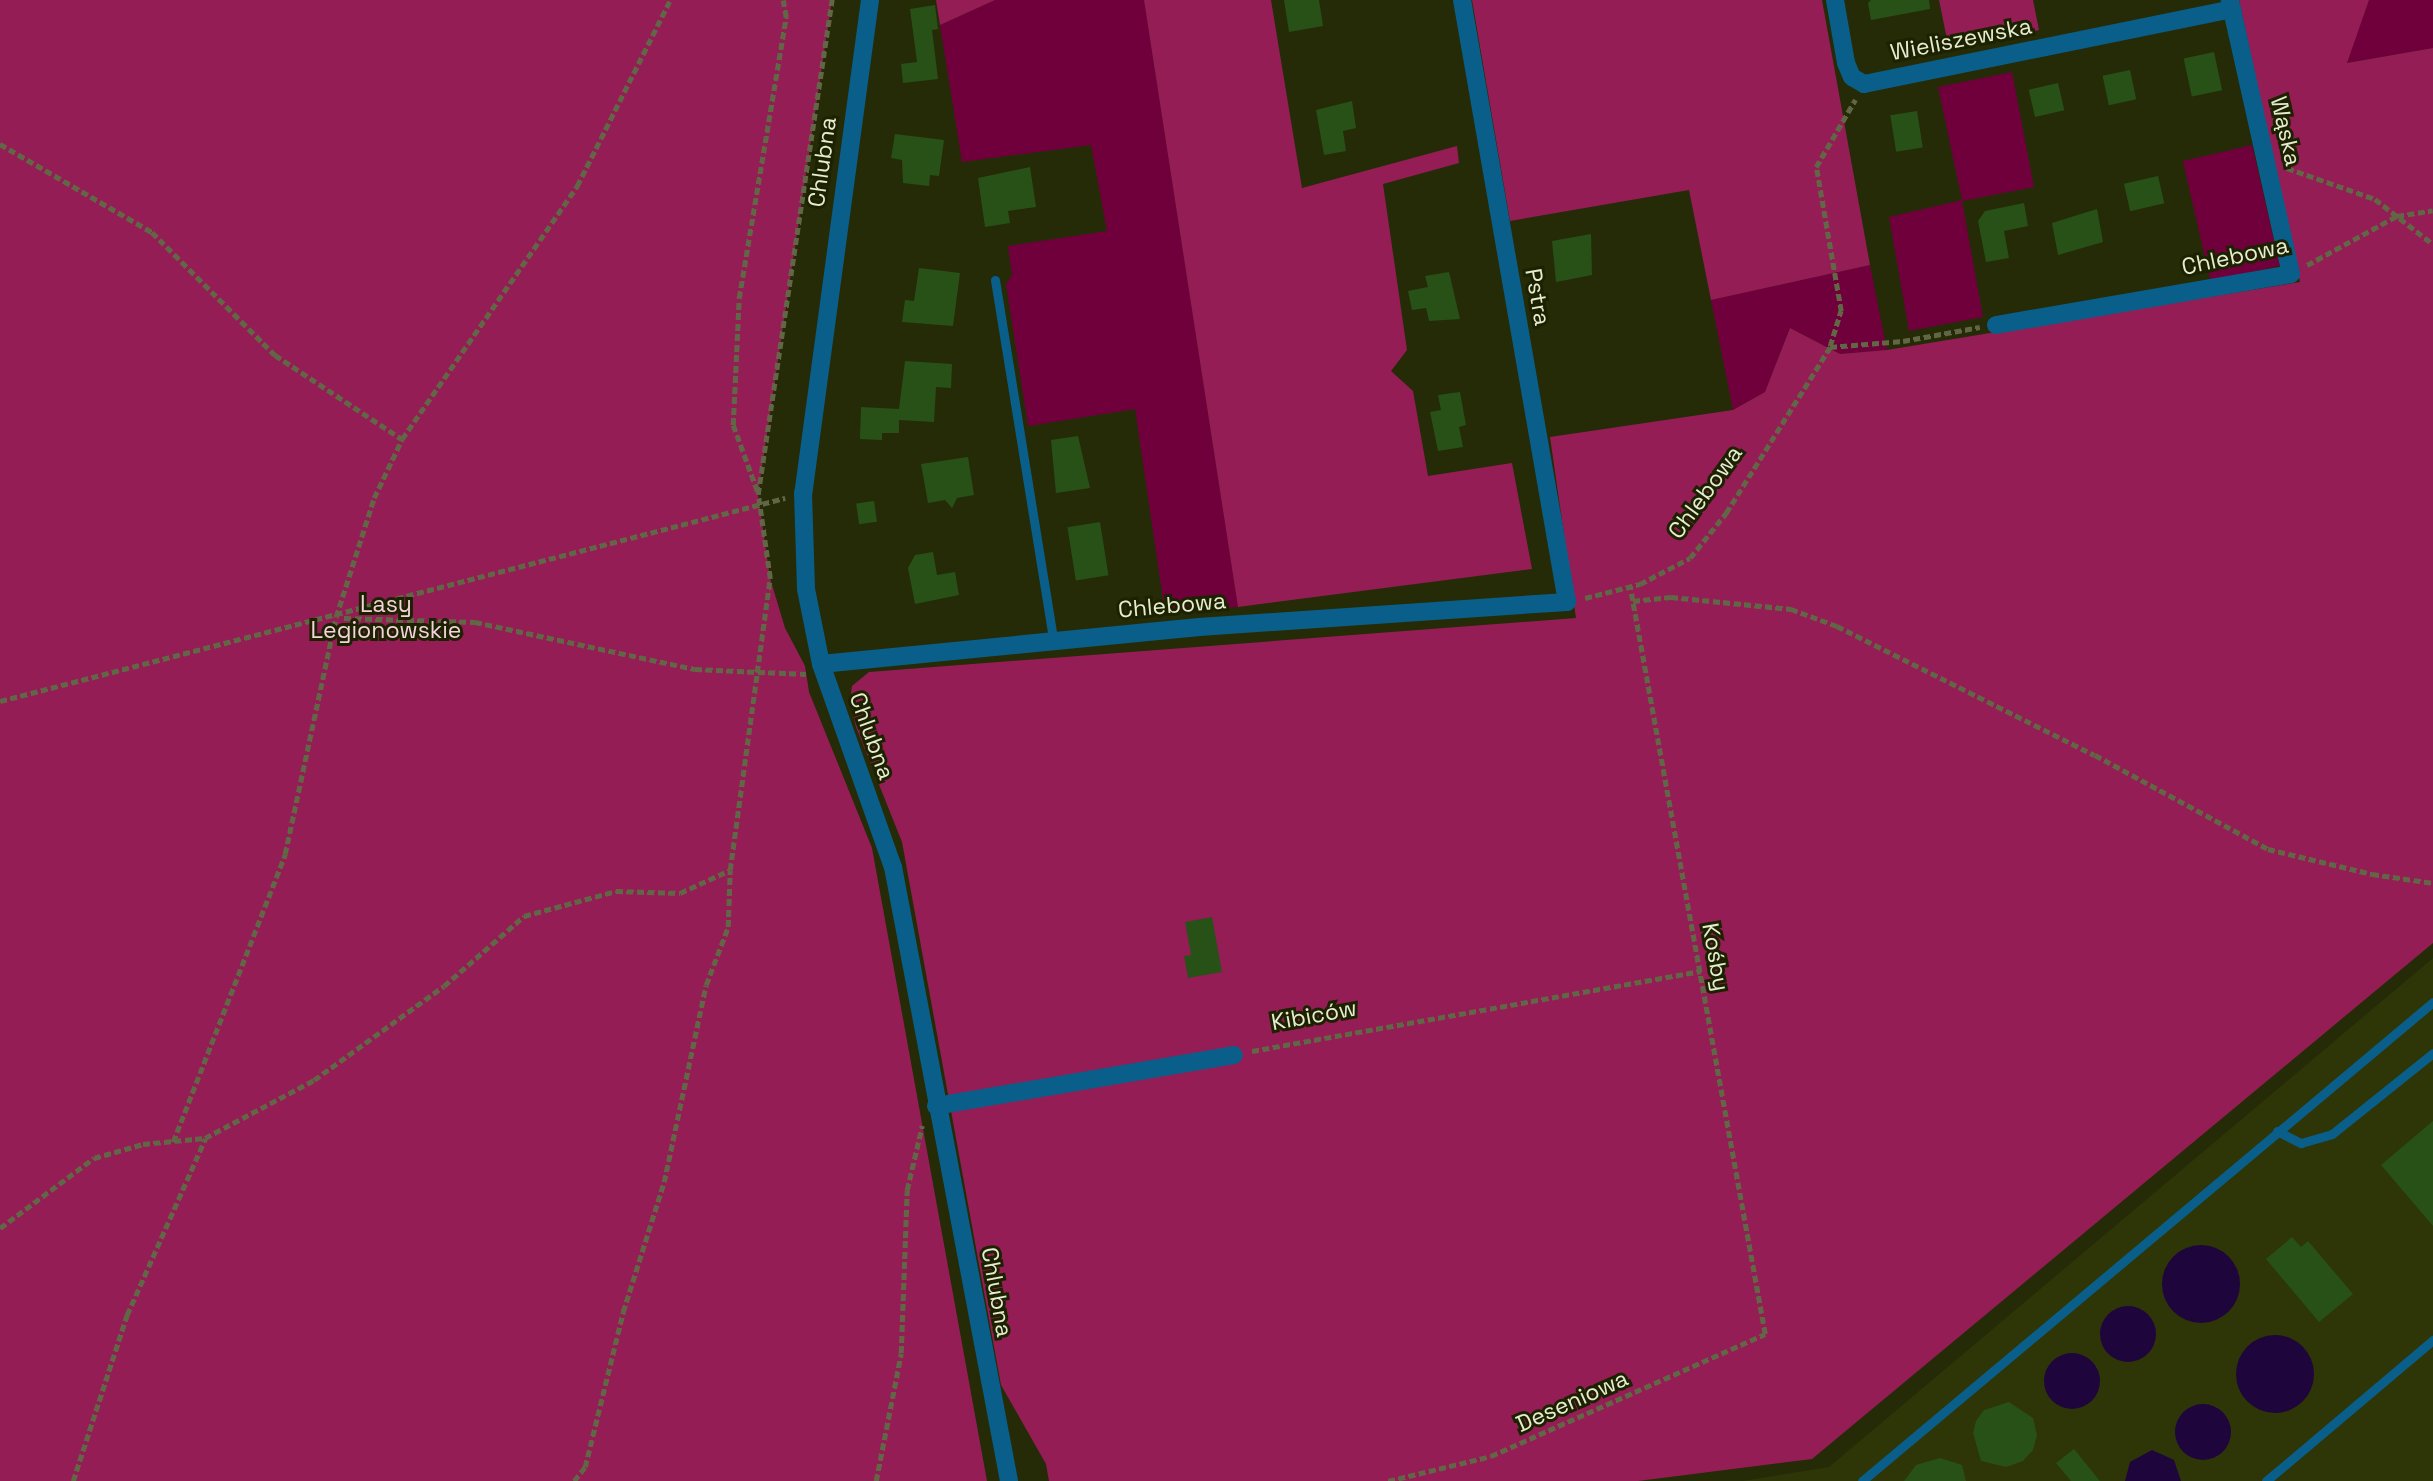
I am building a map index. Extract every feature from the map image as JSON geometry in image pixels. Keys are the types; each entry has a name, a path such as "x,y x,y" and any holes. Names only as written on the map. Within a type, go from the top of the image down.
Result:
{"street":[{"name":"Chlubna","path":"870,0 803,493 806,589 823,669 893,867 936,1106 1009,1481"},
{"name":"Pstra","path":"1462,0 1567,602"},
{"path":"1835,0 1846,62 1852,78 1864,84"},
{"name":"Wieliszewska","path":"1864,84 2231,5"},
{"name":"Wąska","path":"2231,5 2269,165 2291,274"},
{"name":"Chlebowa","path":"1996,325 2291,274"},
{"name":"Chlebowa","path":"823,669 1053,640 1567,602"},
{"path":"936,1106 1234,1055"}],"lane":[{"path":"995,280 1053,640"},
{"path":"1869,1479 2277,1131 2433,1002"},
{"path":"2277,1131 2301,1143 2332,1134 2433,1053"},
{"path":"2266,1481 2433,1340"}],"path":[{"path":"173,1142 285,854 336,617 374,498 402,439 577,186 670,0"},
{"path":"575,1481 585,1467 623,1312 664,1182 706,985 728,927 730,870 769,578 758,494 733,425 738,310 786,16 783,0"},
{"path":"758,494 832,0"},
{"name":"Chlebowa","path":"1567,602 1630,587 1690,558 1726,513 1830,346 1841,311 1816,167 1864,84"},
{"path":"0,144 152,232 275,355 402,439"},
{"path":"2269,165 2375,199 2433,244"},
{"name":"Chlebowa","path":"2291,274 2397,216 2433,210"},
{"path":"1830,346 1903,341 1996,325"},
{"path":"0,701 336,617 803,493"},
{"name":"Kośby","path":"1630,587 1765,1334"},
{"path":"1633,601 1671,597 1791,609 1838,626 2095,755 2268,849 2372,874 2433,883"},
{"path":"336,617 475,622 695,669 757,673 823,669"},
{"path":"0,1228 94,1158 143,1144 205,1139 314,1080 444,986 524,916 616,891 680,893 730,870"},
{"name":"Kibiców","path":"1234,1055 1701,971"},
{"path":"876,1481 901,1353 907,1190 923,1119"},
{"path":"73,1481 127,1315 205,1139"},
{"name":"Deseniowa","path":"1388,1481 1491,1456 1765,1334"}],"shaded area":[{"path":"995,0 1144,0 1238,607 1165,613 1135,409 1028,426 1006,284 1012,275 1008,246 1107,231 1091,145 962,162 940,25"},
{"path":"2369,0 2433,0 2433,48 2346,63"},
{"path":"2012,72 2034,187 1962,201 1983,317 1909,331 1889,217 1962,200 1938,87"},
{"path":"2252,145 2280,266 2211,282 2183,161"},
{"path":"1870,265 1887,350 1840,354 1790,328 1765,392 1733,410 1711,300"},
{"path":"2433,958 2433,1481 1743,1481 1829,1467"},
{"path":"2201,1245 2216,1248 2229,1256 2237,1269 2240,1284 2237,1299 2229,1312 2216,1320 2201,1323 2186,1320 2173,1312 2165,1299 2162,1284 2165,1269 2173,1256 2186,1248"},
{"path":"2128,1306 2139,1308 2148,1314 2154,1323 2154,1345 2148,1354 2139,1360 2128,1362 2117,1360 2108,1354 2102,1345 2100,1334 2102,1323 2108,1314 2117,1308"},
{"path":"2275,1335 2290,1338 2303,1346 2311,1359 2314,1374 2311,1389 2303,1402 2290,1410 2275,1413 2260,1410 2247,1402 2239,1389 2236,1374 2239,1359 2247,1346 2260,1338"},
{"path":"2072,1353 2083,1355 2092,1361 2098,1370 2098,1392 2092,1401 2083,1407 2072,1409 2061,1407 2052,1401 2046,1392 2044,1381 2046,1370 2052,1361 2061,1355"},
{"path":"2203,1404 2214,1406 2223,1412 2229,1421 2229,1443 2223,1452 2214,1458 2203,1460 2192,1458 2183,1452 2177,1443 2175,1432 2177,1421 2183,1412 2192,1406"},
{"path":"2152,1450 2174,1460 2181,1481 2125,1481 2130,1462"}],"green space":[{"name":"Lasy Legionowskie","path":"0,0 832,0 758,494 770,578 785,628 805,666 809,692 872,848 987,1481 0,1481"},
{"path":"936,0 995,0 940,25"},
{"path":"1144,0 1271,0 1302,188 1457,146 1459,163 1383,184 1407,350 1391,371 1413,391 1428,476 1512,463 1532,569 1238,607"},
{"path":"1472,0 1822,0 1870,265 1711,300 1689,190 1510,221"},
{"path":"1939,0 2033,0 2039,30 1949,49"},
{"path":"2239,0 2369,0 2347,63 2433,48 2433,943 1812,1459 1638,1481 1049,1481 1046,1464 1001,1385 902,842 856,727 850,701 852,686 869,672 1576,618 1550,437 1733,410 1765,392 1790,328 1840,354 1887,350 2300,282"}],"building":[{"path":"1284,0 1319,0 1323,26 1289,32"},
{"path":"1871,0 1929,0 1930,9 1871,20 1868,3"},
{"path":"935,5 938,29 932,30 938,79 903,83 901,64 917,62 910,9"},
{"path":"2214,52 2222,90 2192,97 2184,58"},
{"path":"2130,70 2136,99 2109,105 2103,76"},
{"path":"2058,83 2064,110 2035,117 2029,90"},
{"path":"1352,101 1356,128 1343,131 1346,151 1324,155 1316,110"},
{"path":"1917,111 1923,148 1896,152 1890,115"},
{"path":"895,134 944,140 939,176 930,175 929,186 903,183 902,160 891,158"},
{"path":"1030,167 1036,207 1008,211 1010,223 985,227 978,178"},
{"path":"2158,176 2164,203 2130,211 2124,184"},
{"path":"2024,203 2028,226 2004,231 2009,258 1986,262 1978,221 1985,211"},
{"path":"2097,209 2103,242 2058,255 2052,223"},
{"path":"1591,234 1592,275 1556,282 1552,241"},
{"path":"919,268 960,273 953,326 902,322 905,300 914,301"},
{"path":"1449,272 1460,319 1429,321 1426,308 1412,310 1408,291 1428,287 1425,276"},
{"path":"905,361 952,364 951,388 936,387 934,422 899,420 899,433 882,433 882,440 860,439 861,407 899,409"},
{"path":"1460,392 1466,425 1459,427 1463,447 1438,451 1430,412 1441,410 1438,395"},
{"path":"1078,436 1090,488 1056,493 1051,440"},
{"path":"968,457 974,495 957,498 952,508 945,500 928,503 921,464"},
{"path":"874,501 877,522 859,524 856,504"},
{"path":"1100,522 1108,575 1076,580 1067,527"},
{"path":"933,552 937,575 955,572 959,595 915,604 908,568 915,555"},
{"path":"1212,917 1222,972 1188,978 1184,956 1191,955 1185,922"},
{"path":"2433,1121 2433,1226 2381,1165"},
{"path":"2292,1237 2301,1247 2308,1241 2353,1294 2319,1322 2266,1259"},
{"path":"2009,1402 2033,1418 2037,1435 2033,1450 2023,1461 2006,1467 1981,1461 1973,1433 1976,1421 1984,1410"},
{"path":"2074,1449 2100,1481 2071,1481 2056,1463"},
{"path":"1940,1458 1962,1465 1966,1481 1904,1481 1916,1465"}]}
